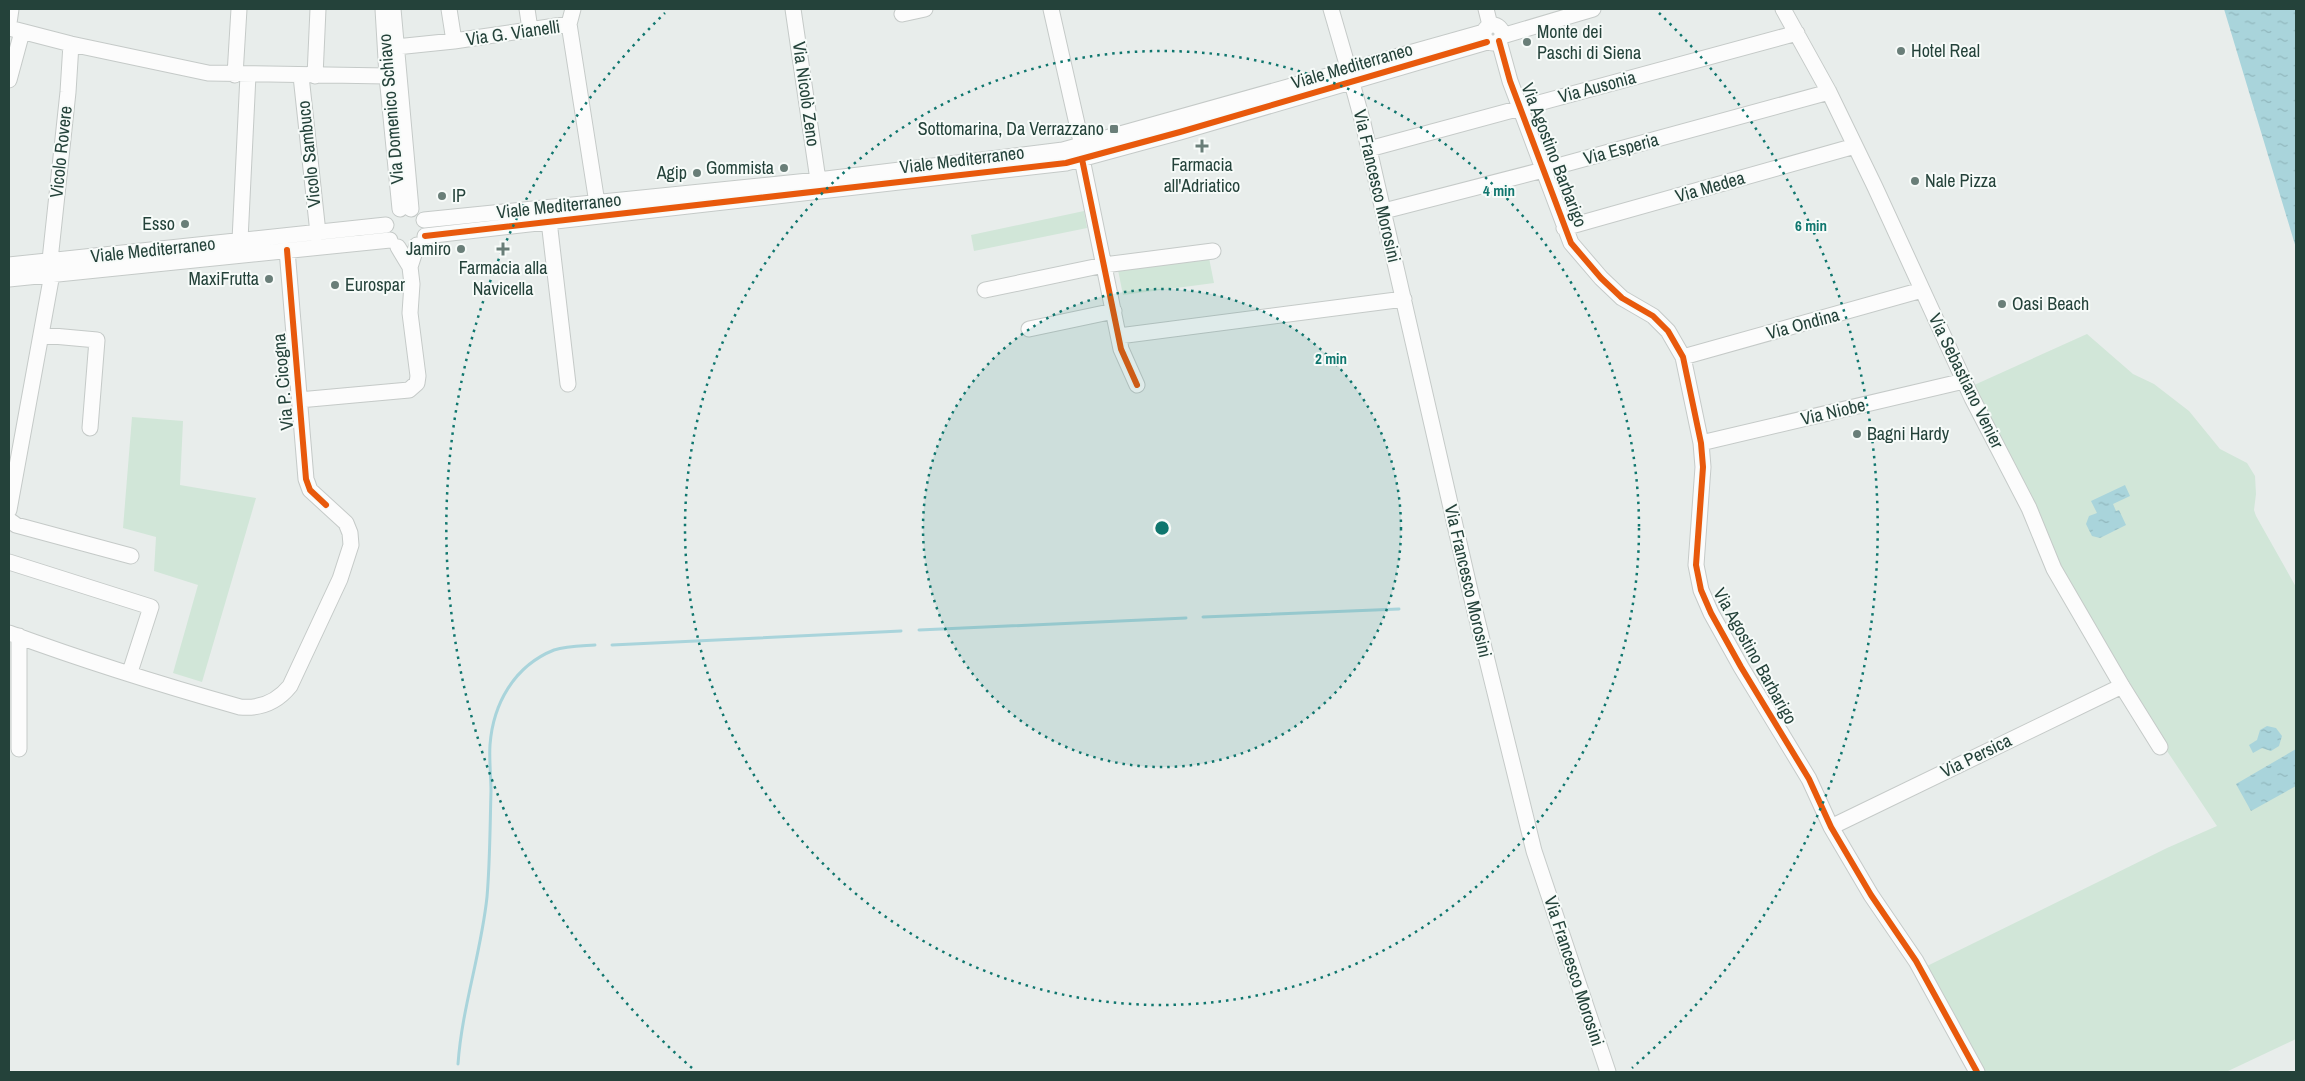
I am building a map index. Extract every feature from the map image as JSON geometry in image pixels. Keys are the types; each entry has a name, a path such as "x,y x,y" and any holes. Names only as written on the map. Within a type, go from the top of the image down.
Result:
{"street":[{"path":"9,23 11,9"},
{"path":"239,9 241,75 240,240"},
{"name":"Vicolo Sambuco","path":"318,9 308,76 318,233"},
{"name":"Via Domenico Schiavo","path":"382,9 386,76 406,209"},
{"name":"Via Domenico Schiavo","path":"393,9 406,209"},
{"path":"449,9 454,41"},
{"path":"527,9 530,29"},
{"path":"570,24 573,9"},
{"name":"Via Nicolò Zeno","path":"793,9 818,180"},
{"path":"902,14 925,9"},
{"path":"1051,9 1119,336 1129,370 1137,385"},
{"name":"Via Francesco Morosini","path":"1331,9 1384,211 1471,595 1534,850 1608,1072"},
{"name":"Via Agostino Barbarigo","path":"1486,9 1520,109 1571,243 1601,278 1622,298 1653,316 1668,331 1683,357 1702,443 1702,492 1696,552 1698,577 1702,590 1741,667 1809,779 1831,827 1871,895 1916,961 1978,1072"},
{"name":"Viale Mediterraneo","path":"1495,38 1561,9"},
{"name":"Viale Mediterraneo","path":"421,241 549,221 1056,164 1082,153 1593,9"},
{"name":"Via Sebastiano Venier","path":"1783,9 1829,92 1964,380 2029,508 2054,568 2122,686 2160,747"},
{"name":"Via G. Vianelli","path":"396,47 454,41 570,24 597,203"},
{"path":"9,80 15,30 189,70 241,75 386,76"},
{"name":"Via Ausonia","path":"1369,149 1796,33"},
{"name":"Vicolo Rovere","path":"51,267 71,44"},
{"name":"Via Esperia","path":"1384,211 1829,92"},
{"name":"Via Medea","path":"1564,228 1855,146"},
{"name":"Viale Mediterraneo","path":"424,220 818,180 1063,150 1082,153"},
{"path":"299,400 409,390 416,383 418,376 410,313 412,284 410,268 394,244 386,225 391,215 406,209 417,211 424,220 421,241 410,268"},
{"path":"549,221 568,384"},
{"name":"Viale Mediterraneo","path":"9,279 51,267 240,240 386,225"},
{"path":"394,244 407,249 421,241"},
{"name":"Viale Mediterraneo","path":"9,264 51,267 394,244"},
{"name":"Via P. Cicogna","path":"14,634 86,661 130,672 201,696 250,708 275,700 290,686 340,579 351,545 350,533 346,523 314,494 308,485 287,250"},
{"path":"985,290 1104,265 1213,251"},
{"path":"9,510 42,335 51,267"},
{"name":"Via Ondina","path":"1683,357 1922,290"},
{"path":"1119,336 1404,299"},
{"path":"1029,330 1114,311"},
{"path":"42,335 97,340 90,428"},
{"name":"Via Niobe","path":"1702,443 1964,380"},
{"path":"9,520 16,525 131,556"},
{"path":"9,562 151,608 130,672"},
{"path":"14,634 19,749"},
{"name":"Via Persica","path":"1831,827 2122,686"}],"green space":[{"path":"1084,211 1087,228 974,251 971,235"},
{"path":"1209,258 1214,283 1123,295 1118,270"},
{"path":"2087,334 2133,374 2154,384 2189,411 2220,449 2247,463 2255,476 2256,494 2254,510 2256,516 2296,587 2296,1039 2226,1072 1984,1072 1927,966 2167,848 2217,826 2141,712 2057,568 1972,386"},
{"path":"132,417 183,421 180,485 256,498 202,682 173,673 198,585 154,571 156,537 123,528"}],"water":[{"path":"2224,9 2296,9 2296,248"},
{"path":"2125,485 2130,496 2113,504 2116,511 2119,510 2126,525 2100,538 2092,536 2086,524 2089,516 2097,513 2091,501"},
{"path":"2267,726 2276,728 2282,736 2279,746 2271,751 2262,748 2253,753 2249,745 2257,740 2260,730"},
{"path":"2296,749 2296,786 2251,811 2236,784"}],"waterway":[{"path":"1203,617 1399,609"},
{"path":"919,630 1186,618"},
{"path":"612,645 901,631"},
{"path":"458,1064 463,1022 481,939 487,897 491,791 490,745 496,715 501,701 517,676 540,657 554,650 574,646 595,645"}],"cycle path":[{"path":"1499,41 1510,81 1571,243 1601,278 1622,298 1653,316 1668,331 1683,357 1701,443 1703,467 1696,565 1701,590 1711,613 1741,667 1809,779 1831,827 1871,895 1916,961 1977,1072"},
{"path":"425,236 1066,163 1180,132 1487,42"},
{"path":"1082,159 1121,349 1137,385"},
{"path":"287,250 306,479 310,490 326,505"}],"place":[{"name":"Monte dei Paschi di Siena","path":"1527,42"},
{"name":"Hotel Real","path":"1901,51"},
{"name":"Sottomarina, Da Verrazzano","path":"1114,129"},
{"name":"Farmacia all'Adriatico","path":"1202,146"},
{"name":"Gommista","path":"784,168"},
{"name":"Agip","path":"697,173"},
{"name":"Nale Pizza","path":"1915,181"},
{"name":"IP","path":"442,196"},
{"name":"Esso","path":"185,224"},
{"name":"Jamiro","path":"461,249"},
{"name":"Farmacia alla Navicella","path":"503,249"},
{"name":"MaxiFrutta","path":"269,279"},
{"name":"Eurospar","path":"335,285"},
{"name":"Oasi Beach","path":"2002,304"},
{"name":"Bagni Hardy","path":"1857,434"}]}
